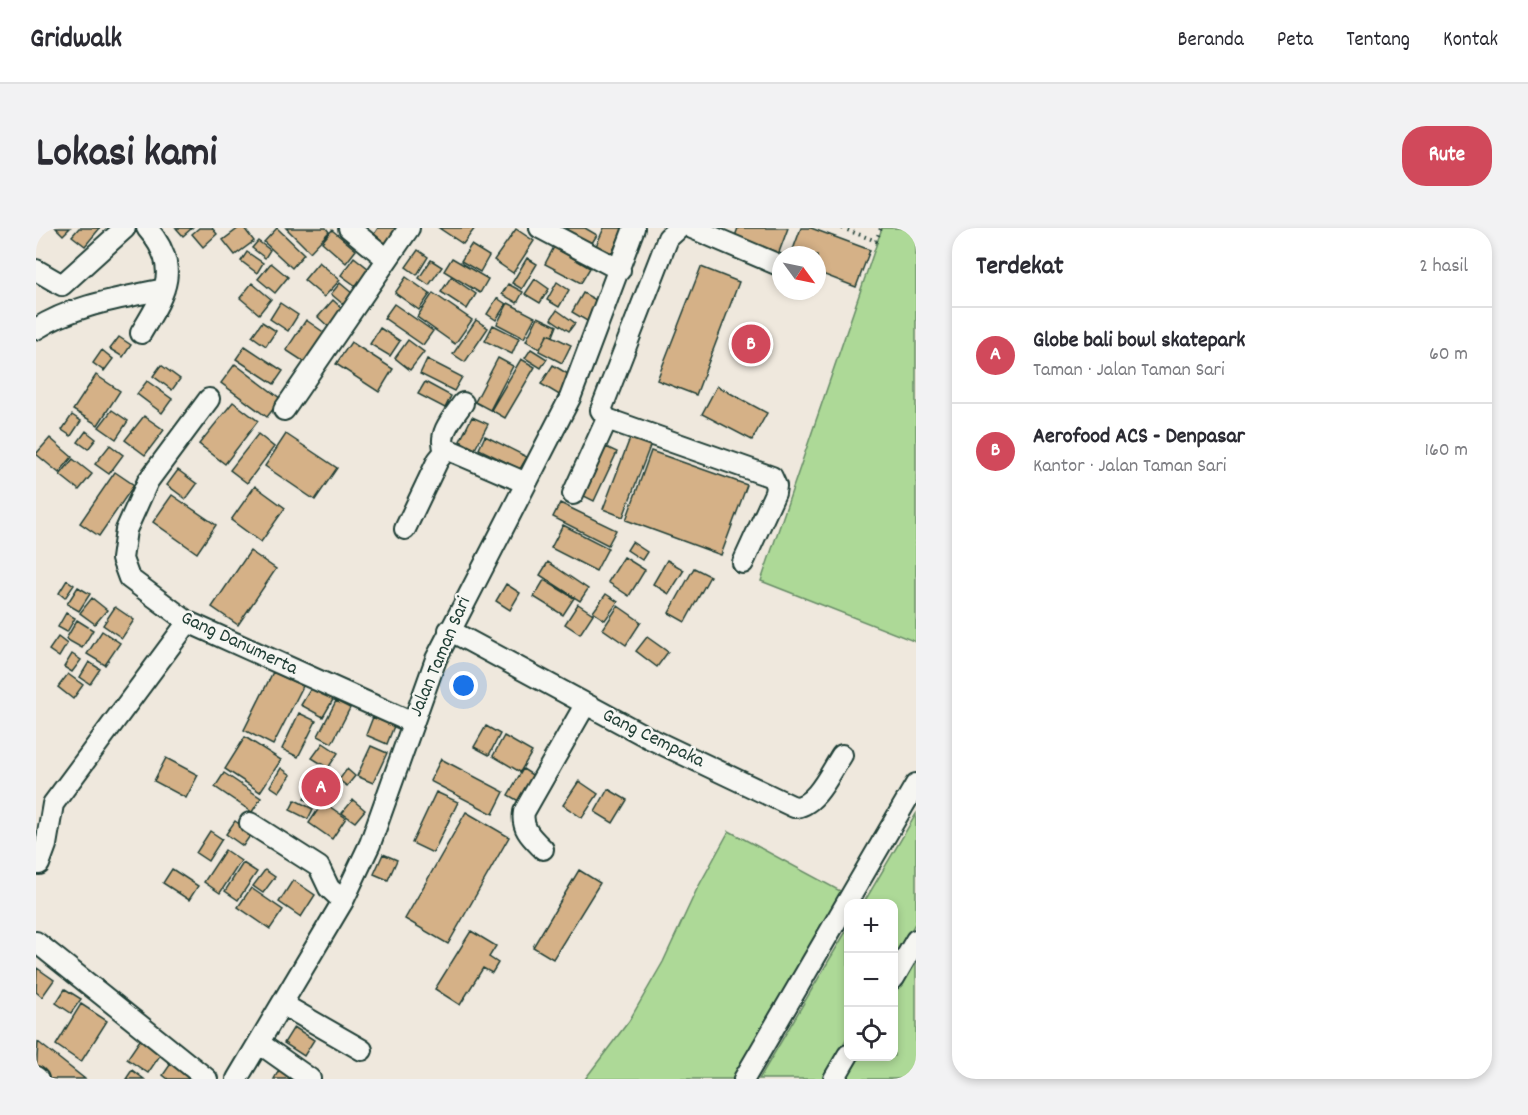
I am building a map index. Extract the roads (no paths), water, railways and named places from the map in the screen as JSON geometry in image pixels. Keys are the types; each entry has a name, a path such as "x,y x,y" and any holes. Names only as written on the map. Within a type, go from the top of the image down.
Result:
{"street":[{"path":"36,270 62,285 125,228"},
{"path":"141,333 164,289 168,273 166,260 147,228"},
{"path":"349,228 387,259"},
{"path":"284,410 409,228"},
{"path":"540,228 620,270"},
{"name":"Jalan Taman Sari","path":"237,1079 343,901 370,844 412,723 449,630 570,398 634,228"},
{"path":"573,494 668,238 679,228"},
{"path":"692,228 772,262"},
{"path":"36,329 53,318 118,299 164,289"},
{"path":"570,398 604,415 772,477 776,486 775,493 743,564"},
{"name":"Gang Danumerta","path":"209,399 148,481 126,530 122,559 129,578 188,622 412,723"},
{"path":"445,450 443,445 446,429 463,403"},
{"path":"445,450 456,451 526,483"},
{"path":"405,529 445,450"},
{"path":"39,864 53,804 188,622"},
{"name":"Gang Cempaka","path":"449,630 585,705 794,807 803,806 810,800 842,755"},
{"path":"543,849 527,833 524,812 585,705"},
{"path":"744,1079 916,784"},
{"path":"250,824 320,867 329,888 343,901"},
{"path":"898,971 916,940"},
{"path":"36,942 207,1079"},
{"path":"282,1004 362,1050"},
{"path":"259,1043 310,1079"},
{"path":"834,1079 845,1061"}],"place":[{"name":"Aerofood ACS - Denpasar","path":"751,344"},
{"name":"Globe bali bowl skatepark","path":"321,787"}]}
